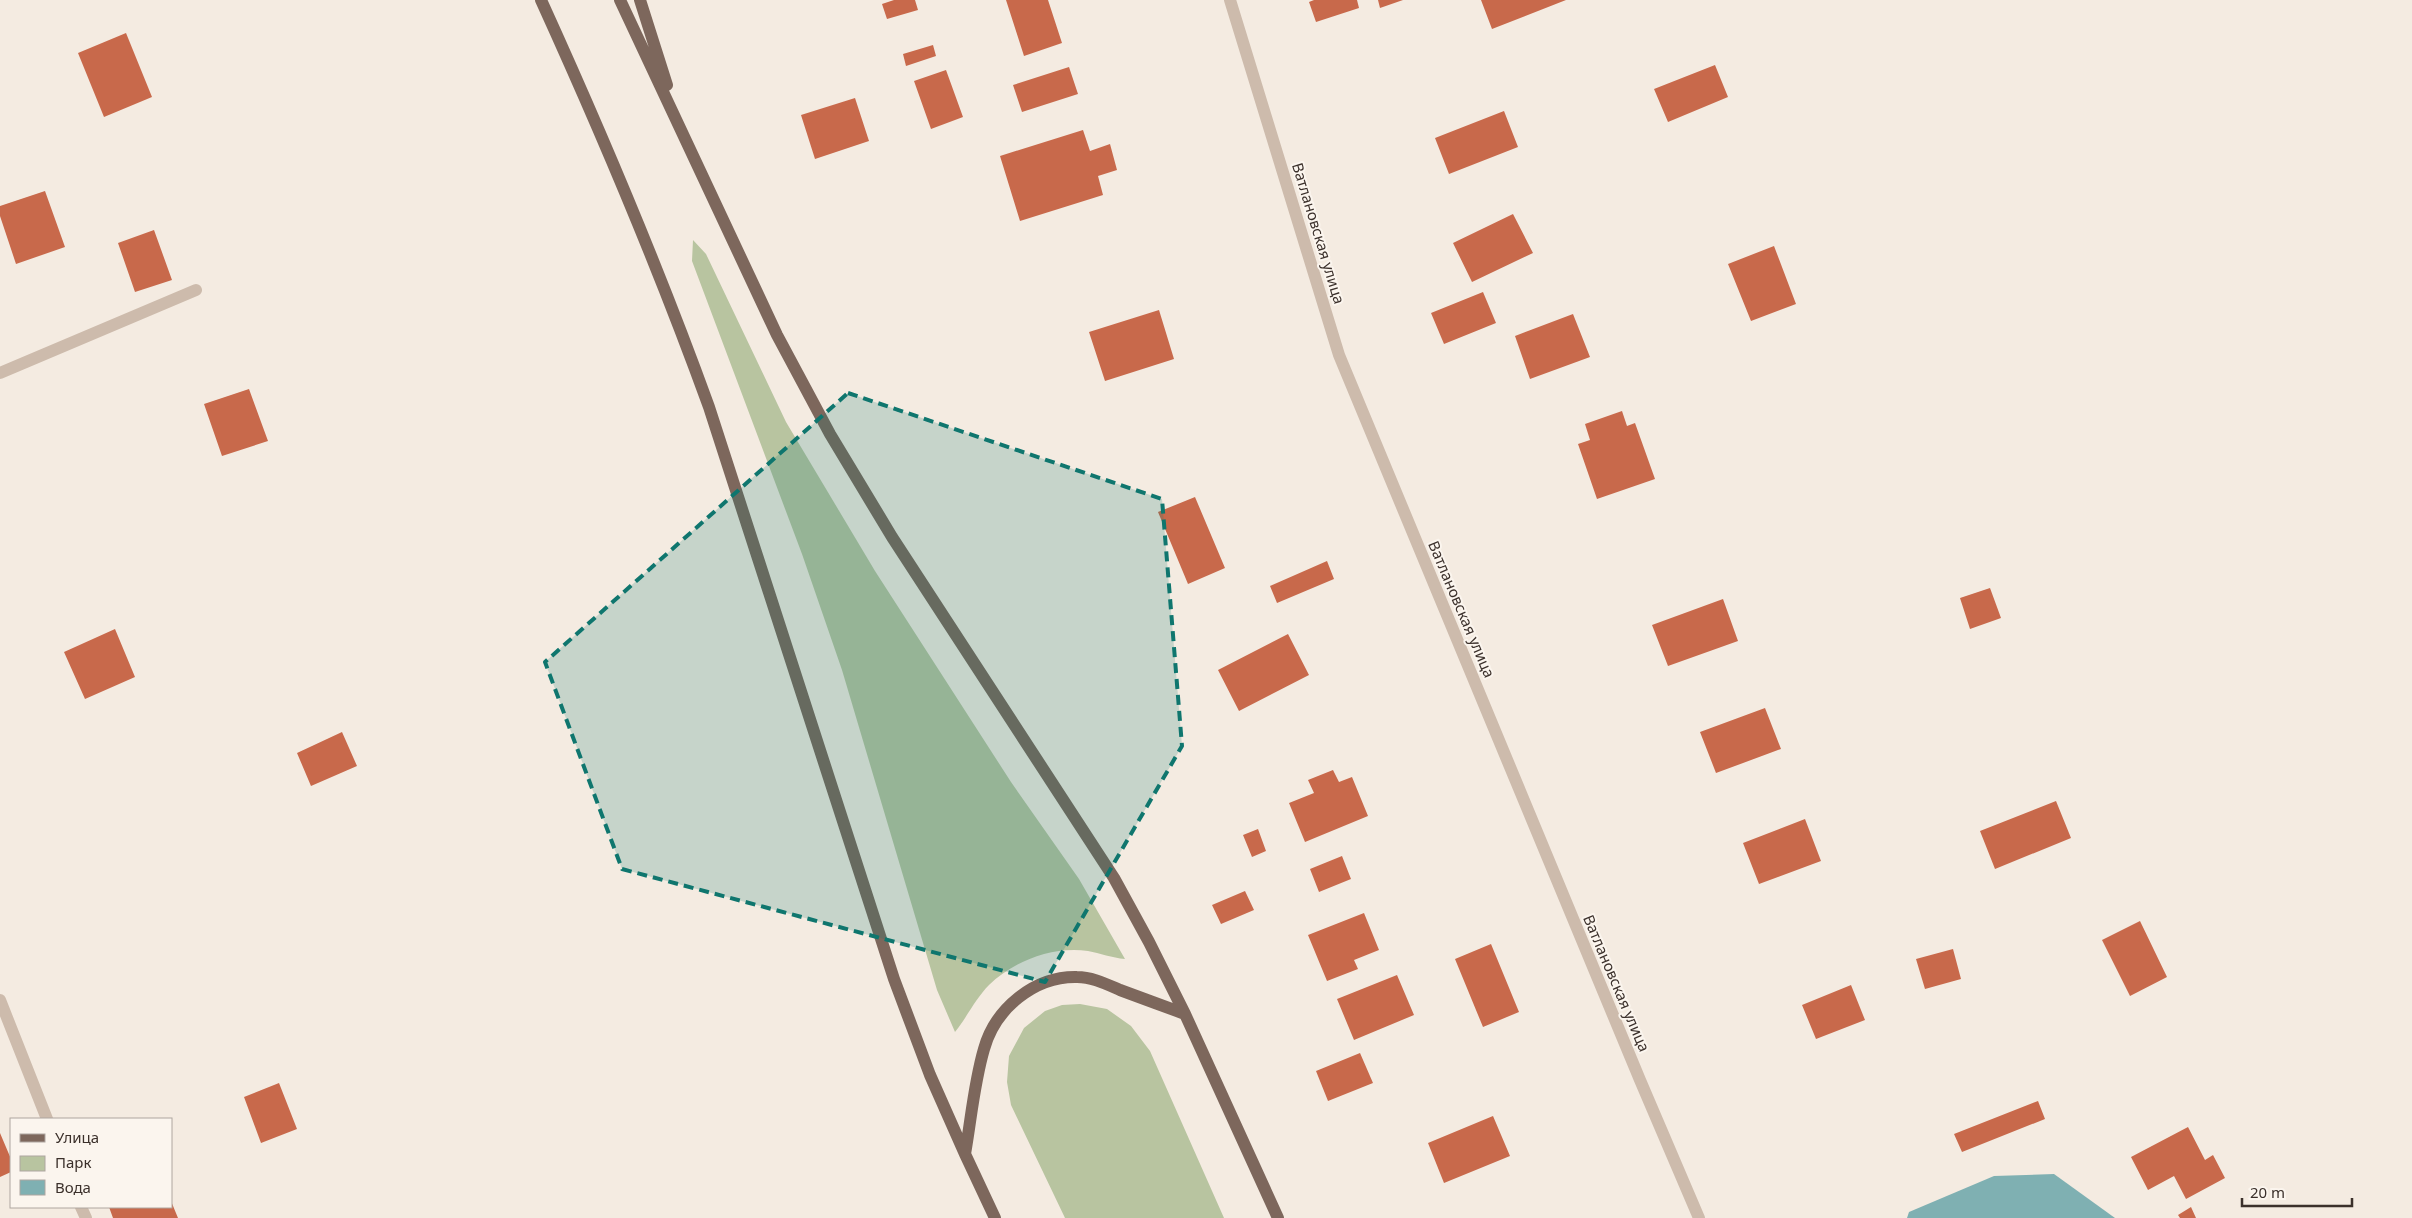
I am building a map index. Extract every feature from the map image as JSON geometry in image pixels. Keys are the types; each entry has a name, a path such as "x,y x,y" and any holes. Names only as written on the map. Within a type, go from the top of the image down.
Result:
{"main road":[{"path":"540,0 646,238 691,356 709,406 891,970 930,1075 996,1218"},
{"path":"620,0 683,138 777,335 830,434 892,537 1114,878 1185,1014 1278,1218"},
{"path":"640,0 683,138"},
{"path":"965,1154 984,1048 995,1024 1008,1007 1022,994 1037,985 1055,979 1077,977 1094,980 1185,1014"}],"street":[{"name":"Ватлановская улица","path":"1230,0 1339,355 1636,1071 1699,1218"},
{"path":"0,373 196,290"},
{"path":"0,1000 47,1118"}],"highlighted area":[{"path":"848,393 1162,499 1182,746 1045,982 622,869 545,662"}],"green space":[{"path":"693,240 706,254 786,422 875,571 1011,782 1079,879 1125,959 1074,950 1047,953 1022,962 999,976 989,985 955,1032 937,990 842,670 802,554 692,261"},
{"path":"1080,1004 1107,1009 1131,1026 1150,1051 1224,1218 1065,1218 1011,1105 1007,1082 1009,1056 1024,1028 1045,1011 1062,1005"}],"water":[{"path":"2054,1174 2115,1218 1907,1218 1909,1212 1994,1176"}],"building":[{"path":"894,0 915,0 918,10 887,19 882,4"},
{"path":"1006,0 1048,0 1062,43 1024,56"},
{"path":"1314,0 1357,0 1359,8 1316,22 1309,2"},
{"path":"1378,0 1403,0 1380,8"},
{"path":"1481,0 1566,0 1492,29"},
{"path":"126,33 152,97 104,117 78,53"},
{"path":"933,45 936,56 906,66 903,54"},
{"path":"1715,65 1728,97 1668,122 1654,89"},
{"path":"1069,67 1078,94 1022,112 1013,85"},
{"path":"946,70 963,117 931,129 914,81"},
{"path":"855,98 869,141 815,159 801,115"},
{"path":"1504,111 1518,147 1449,174 1435,138"},
{"path":"1083,130 1090,151 1110,144 1117,170 1098,176 1103,195 1020,221 1000,156"},
{"path":"45,191 65,247 16,264 0,216 0,206"},
{"path":"1513,214 1533,253 1472,282 1453,243"},
{"path":"154,230 172,280 135,292 118,243"},
{"path":"1774,246 1796,304 1751,321 1728,264"},
{"path":"1483,292 1496,323 1444,344 1431,313"},
{"path":"1159,310 1174,359 1105,381 1089,332"},
{"path":"1573,314 1590,357 1530,379 1515,336"},
{"path":"249,389 268,441 222,456 204,404"},
{"path":"1622,411 1627,426 1635,423 1655,479 1597,499 1578,444 1590,440 1585,424"},
{"path":"1195,497 1225,568 1188,584 1158,512"},
{"path":"1327,561 1334,579 1277,603 1270,586"},
{"path":"1990,588 2001,618 1970,629 1960,598"},
{"path":"1723,599 1738,641 1668,666 1652,625"},
{"path":"115,629 135,677 85,699 64,652"},
{"path":"1288,634 1309,675 1239,711 1218,670"},
{"path":"1765,708 1781,749 1716,773 1700,732"},
{"path":"342,732 357,766 311,786 297,753"},
{"path":"1333,770 1339,782 1352,777 1368,816 1305,842 1289,803 1314,793 1308,780"},
{"path":"2056,801 2071,838 1995,869 1980,831"},
{"path":"1805,819 1821,861 1759,884 1743,843"},
{"path":"1258,829 1266,851 1252,857 1243,835"},
{"path":"1342,856 1351,879 1319,892 1310,869"},
{"path":"1245,891 1254,910 1221,924 1212,905"},
{"path":"1364,913 1379,950 1354,960 1358,969 1327,981 1308,935"},
{"path":"2140,921 2167,977 2130,996 2102,940"},
{"path":"1491,944 1519,1012 1483,1027 1455,959"},
{"path":"1953,949 1961,979 1925,989 1916,959"},
{"path":"1397,975 1414,1015 1354,1040 1337,999"},
{"path":"1851,985 1865,1020 1816,1039 1802,1005"},
{"path":"1360,1053 1373,1083 1328,1101 1316,1071"},
{"path":"279,1083 297,1129 261,1143 244,1097"},
{"path":"2038,1101 2045,1119 1962,1152 1954,1134"},
{"path":"1493,1116 1510,1156 1444,1183 1428,1143"},
{"path":"2188,1127 2205,1160 2213,1155 2225,1178 2186,1199 2174,1176 2148,1190 2131,1157"},
{"path":"0,1133 10,1157 10,1172 0,1177"},
{"path":"172,1203 178,1218 113,1218 109,1208 172,1208"},
{"path":"2191,1207 2196,1218 2180,1218 2178,1215"}]}
